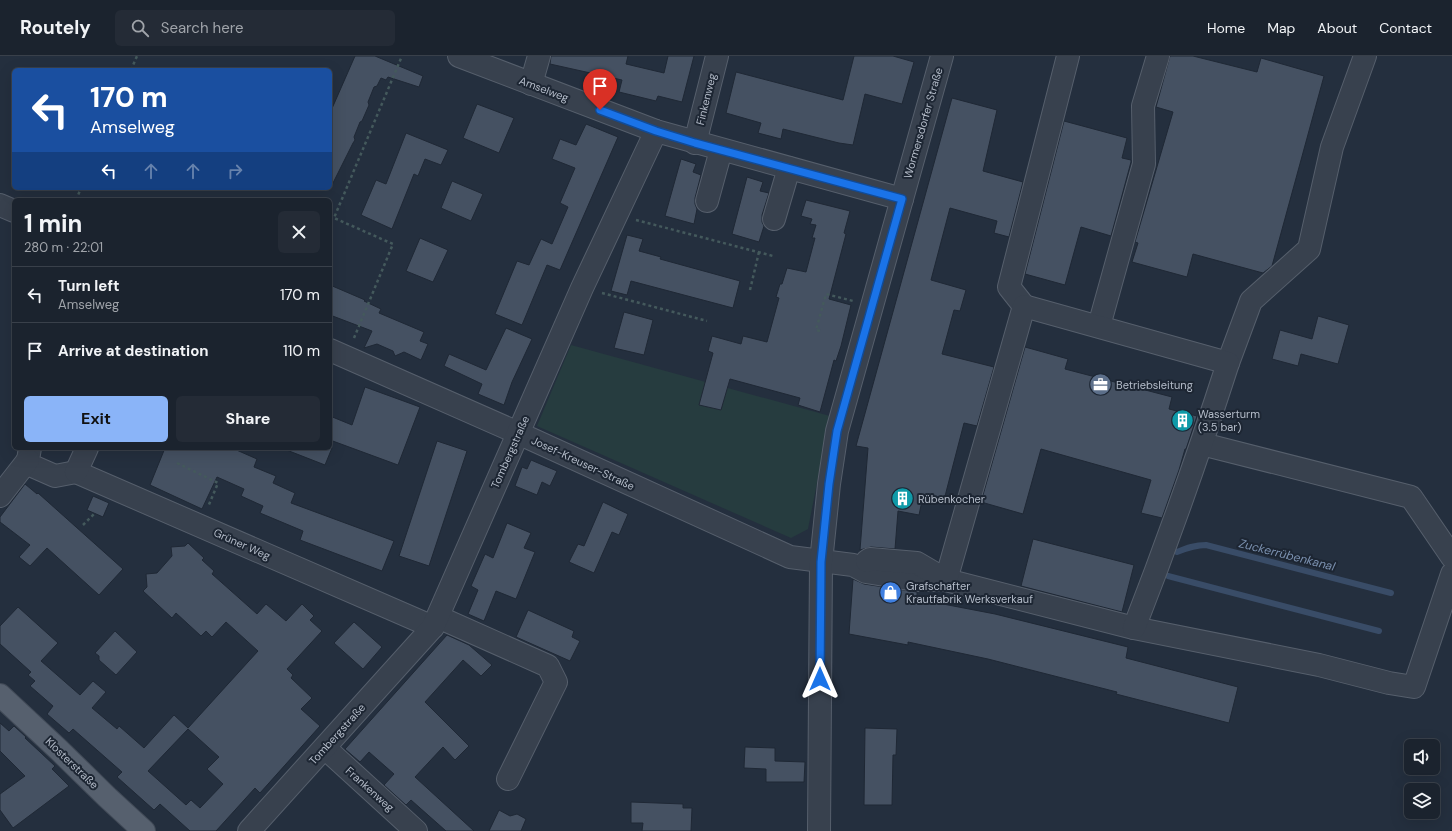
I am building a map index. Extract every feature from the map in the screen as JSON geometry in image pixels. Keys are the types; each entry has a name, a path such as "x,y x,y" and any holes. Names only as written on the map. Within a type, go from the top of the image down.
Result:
{"main road":[{"name":"Klosterstraße","path":"0,695 144,831"}],"street":[{"name":"Amselweg","path":"459,56 656,131 902,199"},
{"path":"531,84 539,56"},
{"name":"Finkenweg","path":"695,143 717,56"},
{"name":"Wormersdorfer Straße","path":"819,831 821,562 829,484 837,431 942,56"},
{"path":"1068,56 1009,287 1024,306 1228,363"},
{"path":"1099,326 1144,164 1143,106 1158,56"},
{"path":"1134,628 1167,542 1202,444 1228,363 1251,301 1309,249 1332,147 1365,56"},
{"name":"Tombergstraße","path":"249,831 325,748 435,622 582,288 656,131"},
{"path":"706,201 721,150"},
{"path":"774,219 789,168"},
{"path":"0,204 12,210"},
{"path":"946,580 1024,306"},
{"name":"Josef-Kreuser-Straße","path":"338,353 518,433 790,558 854,565 866,572 915,580 946,580 1134,628 1319,665 1414,688 1452,574"},
{"path":"1202,444 1411,497 1452,556"},
{"path":"29,454 30,466 54,476 76,472 86,450"},
{"path":"0,496 29,454"},
{"name":"Grüner Weg","path":"76,472 199,525 435,622"},
{"path":"435,622 548,666 556,682 508,779"},
{"name":"Frankenweg","path":"325,748 416,831"}],"path":[{"path":"132,68 137,56"},
{"path":"338,353 393,244 334,218 402,56"},
{"path":"616,214 773,256"},
{"path":"750,290 759,252"},
{"path":"582,288 707,321"},
{"path":"820,330 816,330 826,294 872,306"},
{"path":"177,463 218,482 199,525"},
{"path":"83,526 95,514"}],"green space":[{"path":"571,345 830,416 808,529 791,538 537,426"}],"building":[{"path":"355,56 375,56 423,76 419,87 388,77 386,80 381,78 377,86 374,87 368,102 369,105 354,137 355,140 332,185 332,108"},
{"path":"551,56 628,56 626,64 664,73 668,56 694,56 682,102 658,96 656,101 619,92 622,80 550,64"},
{"path":"854,56 893,56 914,62 902,104 865,94 853,145 783,129 781,139 758,133 761,123 726,113 736,72 843,100"},
{"path":"1170,56 1193,56 1257,72 1261,58 1324,76 1272,266 1263,273 1193,254 1187,277 1132,262 1138,243 1135,242 1173,112 1156,107"},
{"path":"952,98 997,110 983,171 1023,182 1009,237 994,233 997,221 950,208 931,280 966,290 960,311 954,310 942,354 994,367 977,426 964,423 944,500 939,499 938,504 922,501 919,515 898,511 895,549 871,547 860,550 868,448 856,446"},
{"path":"477,104 514,118 499,153 463,138"},
{"path":"1064,121 1127,138 1122,158 1131,160 1111,236 1081,227 1065,285 1025,274"},
{"path":"586,124 618,137 560,270 547,265 522,325 495,314 517,261 529,265 541,239 552,244 568,207 560,203 575,168 552,159 560,139 576,145"},
{"path":"406,133 448,150 441,165 425,159 418,176 414,174 392,229 361,215 376,180 386,184"},
{"path":"681,159 696,164 693,172 701,175 695,198 697,209 694,224 665,216"},
{"path":"747,177 763,182 760,191 769,193 762,215 762,222 764,226 759,242 732,234"},
{"path":"452,181 483,194 471,221 441,208"},
{"path":"806,200 850,211 844,233 846,234 829,299 851,305 841,346 836,361 834,360 820,412 798,405 800,398 730,379 721,410 699,405 713,353 708,351 712,336 741,344 743,336 767,342 779,298 776,297 787,268 806,272 815,238 812,238 816,225 810,224 812,219 801,216"},
{"path":"627,235 643,239 639,251 661,257 660,259 740,281 733,308 631,281 627,295 611,291"},
{"path":"420,238 448,250 433,282 406,271"},
{"path":"332,286 365,300 364,301 381,309 379,313 424,332 420,341 428,344 421,360 404,352 395,356 393,351 377,344 364,348 372,331 332,316"},
{"path":"624,312 653,320 644,355 614,348"},
{"path":"1318,316 1349,325 1338,364 1301,354 1298,366 1272,359 1280,330 1312,339"},
{"path":"506,328 532,339 512,382 504,405 478,394 482,384 444,366 449,354 486,370"},
{"path":"1025,347 1068,359 1065,369 1172,397 1169,409 1197,416 1162,518 1141,513 1151,480 1041,449 1023,514 981,502"},
{"path":"365,387 420,407 398,465 332,441 332,417 352,425"},
{"path":"437,441 467,451 429,566 399,556"},
{"path":"164,450 237,450 257,459 254,467 276,476 273,483 295,493 291,503 394,541 382,571 300,540 303,531 260,513 263,506 241,496 244,489 217,477 202,509 150,485"},
{"path":"287,450 331,450 325,465"},
{"path":"531,460 557,471 550,486 542,482 537,495 515,486 522,467 527,469"},
{"path":"25,484 37,494 38,493 123,569 99,595 47,548 30,566 19,557 30,545 0,522 0,517"},
{"path":"93,496 109,503 103,517 87,510"},
{"path":"603,502 628,514 619,535 612,532 594,573 569,562 578,544 584,546"},
{"path":"507,523 531,533 524,548 535,552 516,599 496,591 484,621 468,614 478,590 471,586 485,554 493,558"},
{"path":"1033,539 1134,565 1122,612 1021,586"},
{"path":"188,543 204,558 202,560 214,571 212,574 257,614 266,604 286,621 302,604 314,616 310,620 322,631 287,669 293,675 291,678 312,698 301,709 320,726 260,793 255,788 216,831 190,831 160,804 154,810 117,777 122,772 73,729 69,733 47,714 53,706 30,686 35,681 28,675 31,672 0,644 0,626 18,607 58,643 41,661 80,695 93,681 106,692 92,708 117,729 119,726 144,748 174,715 188,728 258,651 226,622 212,637 206,631 201,636 176,613 172,618 143,591 147,587 146,574 157,573 172,556 171,547 185,546","holes":["188,729 219,757 207,769 223,784 200,808 191,800 186,805 148,771"]},
{"path":"853,579 864,584 917,592 917,599 995,614 1128,647 1126,658 1238,687 1229,723 1116,694 1117,692 988,659 908,642 908,645 849,634"},
{"path":"528,610 574,631 572,637 580,641 570,661 516,637"},
{"path":"354,622 382,647 363,669 334,643"},
{"path":"115,631 137,652 116,675 99,660 99,656 95,653"},
{"path":"447,635 469,645 492,665 481,676 463,660 425,702 469,746 455,760 443,747 415,777 474,831 446,831 411,800 406,805 384,785 394,774 369,752 360,762 345,749"},
{"path":"0,723 9,731 14,726 55,766 52,769 69,786 13,828 0,810 0,794 25,776 0,751"},
{"path":"865,728 897,729 896,755 893,755 892,805 864,805"},
{"path":"745,747 775,748 775,761 805,762 804,782 766,782 766,769 744,768"},
{"path":"631,802 683,804 683,808 692,808 691,831 642,831 643,823 631,823"},
{"path":"499,810 510,816 517,814 526,819 521,831 489,831"}],"waterway":[{"name":"Zuckerrübenkanal","path":"1177,552 1191,547 1206,545 1391,593"},
{"name":"Zuckerrübenkanal","path":"1168,576 1379,631"}],"place":[{"name":"Betriebsleitung","path":"1100,385"},
{"name":"Wasserturm (3.5 bar)","path":"1182,420"},
{"name":"Rübenkocher","path":"903,499"},
{"name":"Grafschafter Krautfabrik Werksverkauf","path":"891,592"}],"route":[{"path":"600,110 656,131 695,143 902,199 837,431 829,484 821,562 820,679"}]}
